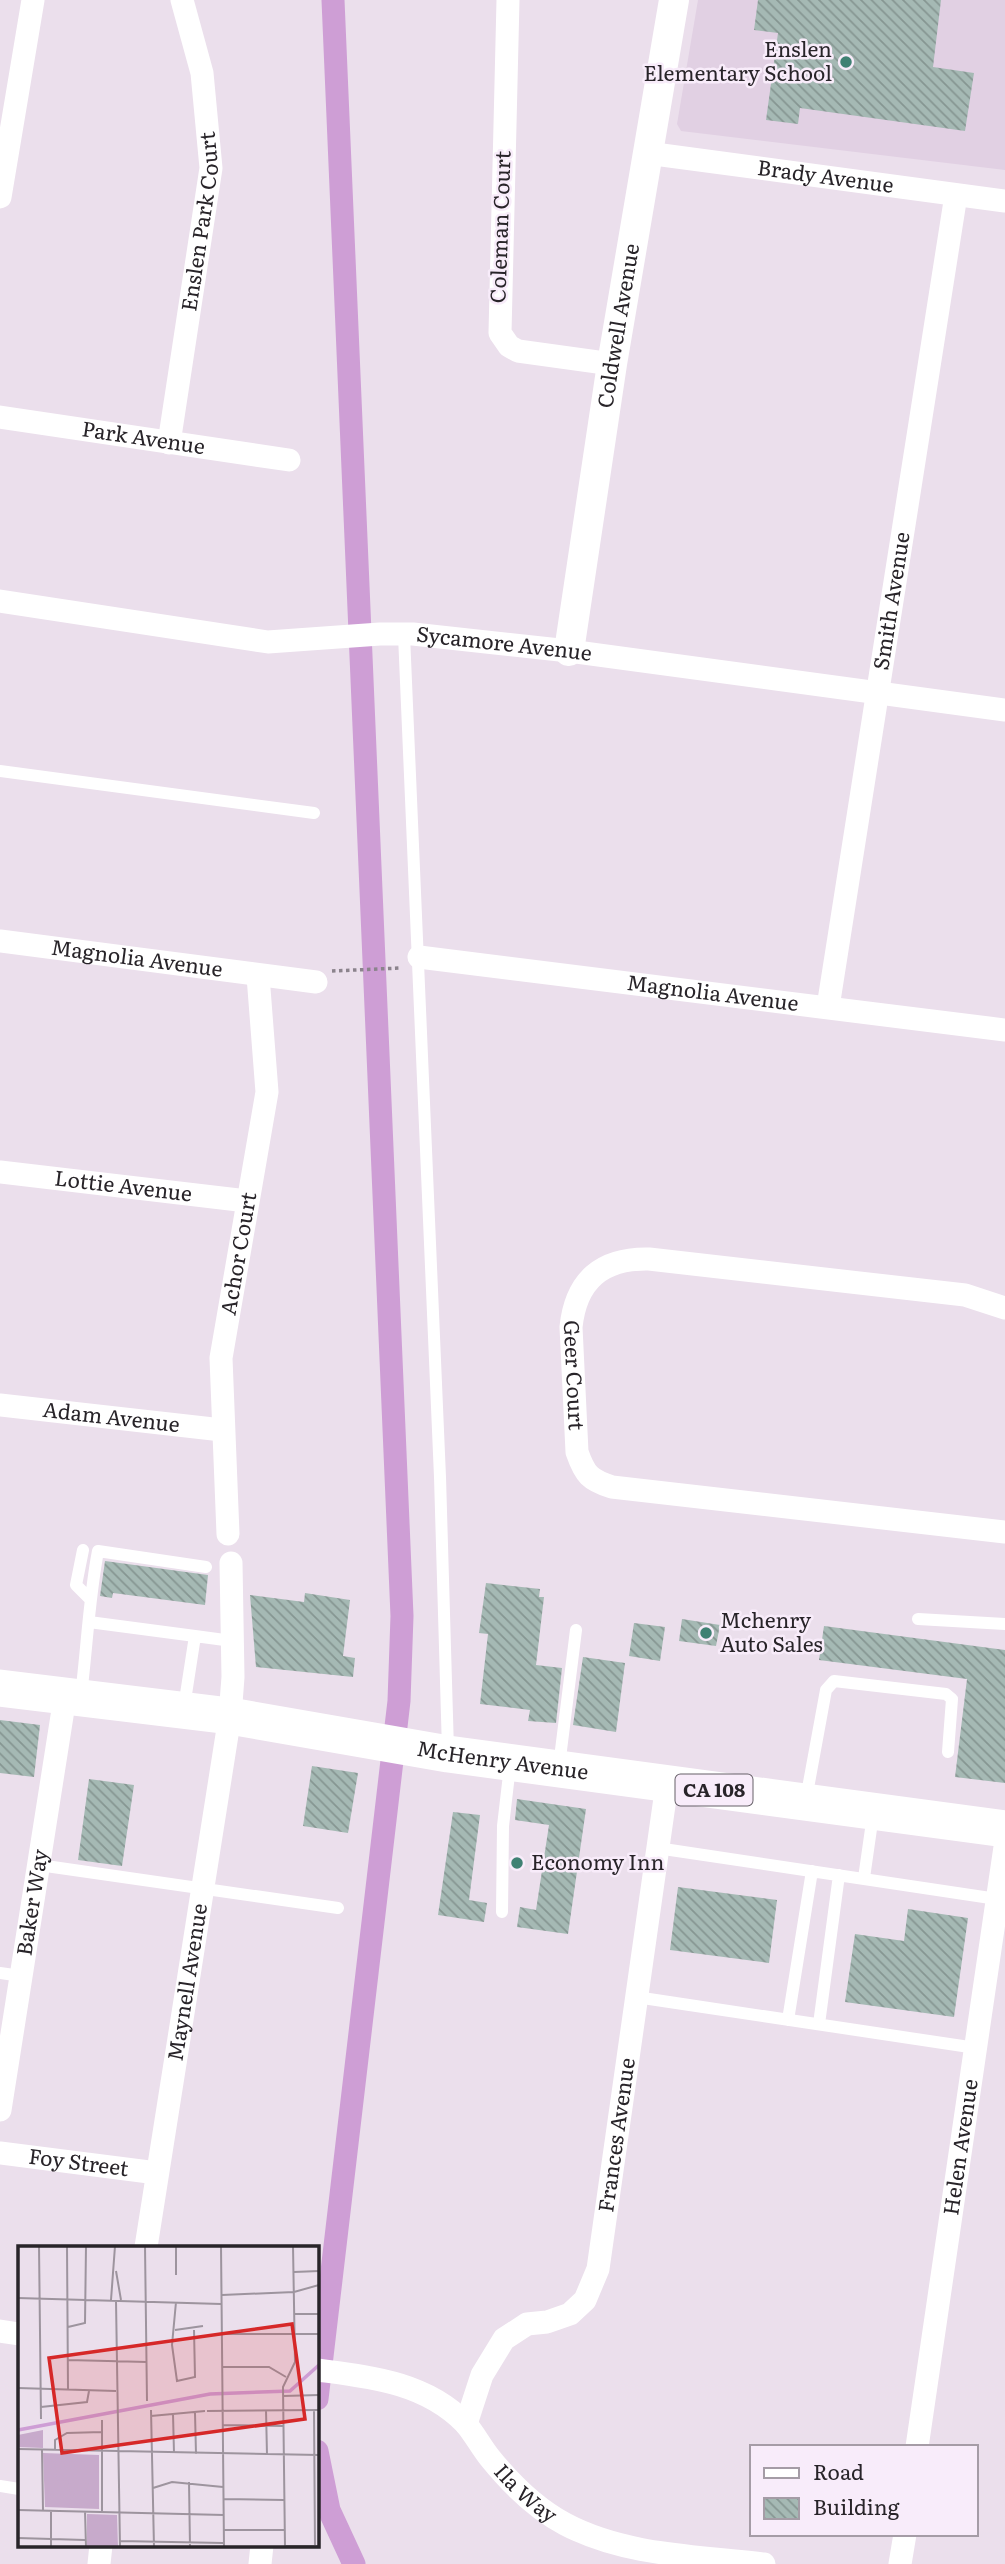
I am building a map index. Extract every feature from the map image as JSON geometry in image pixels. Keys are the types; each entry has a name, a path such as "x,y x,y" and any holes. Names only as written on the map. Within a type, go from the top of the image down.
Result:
{"main road":[{"name":"McHenry Avenue","path":"0,1688 230,1716 374,1743 1005,1829"}],"street":[{"path":"0,197 33,0"},
{"name":"Enslen Park Court","path":"169,443 211,168 202,73 183,0"},
{"name":"Coleman Court","path":"508,0 500,333 509,346 518,351 612,364"},
{"name":"Coldwell Avenue","path":"569,651 612,364 674,0"},
{"name":"Brady Avenue","path":"647,153 1005,201"},
{"name":"Smith Avenue","path":"828,1007 956,195"},
{"name":"Park Avenue","path":"0,417 289,460"},
{"name":"Sycamore Avenue","path":"0,601 268,642 380,634 404,635 569,651 1005,710"},
{"name":"Magnolia Avenue","path":"0,941 258,976 326,976"},
{"name":"Magnolia Avenue","path":"419,957 1005,1030"},
{"name":"Achor Court","path":"228,1534 220,1358 267,1092 258,976"},
{"name":"Lottie Avenue","path":"0,1172 247,1201"},
{"name":"Geer Court","path":"1005,1308 965,1295 649,1259 629,1259 601,1269 590,1279 573,1308 571,1327 578,1452 583,1469 597,1482 612,1487 1005,1532"},
{"name":"Adam Avenue","path":"0,1405 222,1430"},
{"path":"230,1716 233,1677 231,1563"},
{"name":"Baker Way","path":"0,2110 11,1974 39,1865 73,1698"},
{"name":"Maynell Avenue","path":"146,2246 230,1716"},
{"name":"Frances Avenue","path":"466,2424 482,2375 504,2339 527,2324 547,2322 570,2314 585,2300 598,2269 667,1784"},
{"name":"Helen Avenue","path":"918,2445 1005,1847"},
{"name":"Foy Street","path":"0,2153 158,2173"},
{"path":"0,2332 18,2334"},
{"name":"Ila Way","path":"318,2370 407,2386 446,2407 466,2424 517,2490 566,2525 610,2543 652,2551 764,2564"},
{"path":"900,2564 905,2536"},
{"path":"99,2564 101,2546"},
{"path":"260,2564 262,2546"}],"lane":[{"path":"404,635 419,957 436,1752"},
{"path":"0,771 314,813"},
{"path":"83,1550 76,1585 90,1600"},
{"path":"73,1698 89,1622 98,1551 206,1567"},
{"path":"918,1619 1005,1624"},
{"path":"89,1622 232,1641"},
{"path":"558,1769 576,1630"},
{"path":"184,1711 195,1636"},
{"path":"806,1802 826,1690 834,1681 946,1694 952,1699 948,1752"},
{"path":"502,1912 503,1826 510,1762"},
{"path":"864,1878 874,1812"},
{"path":"657,1848 997,1899"},
{"path":"39,1865 338,1908"},
{"path":"788,2020 812,1871"},
{"path":"818,2025 839,1875"},
{"path":"636,1997 976,2048"},
{"path":"0,2486 18,2489"}],"path":[{"path":"326,976 357,970 394,968"}],"shaded area":[{"name":"Enslen Elementary School","path":"698,0 1005,0 1005,170 681,131 677,124"}],"building":[{"path":"758,0 941,0 933,67 974,73 965,131 800,108 798,124 766,120 778,33 754,30"},
{"path":"105,1561 208,1575 205,1605 113,1593 112,1598 100,1596"},
{"path":"486,1583 540,1589 539,1597 544,1597 536,1665 562,1668 556,1723 528,1721 530,1710 480,1704 488,1634 479,1633"},
{"path":"305,1593 350,1600 343,1656 355,1658 353,1677 256,1667 250,1595 304,1602"},
{"name":"Mchenry Auto Sales","path":"682,1619 720,1625 716,1646 679,1641"},
{"path":"634,1623 665,1627 660,1661 629,1656"},
{"path":"824,1626 1005,1650 1005,1783 955,1777 967,1679 819,1660"},
{"path":"583,1657 625,1663 616,1732 573,1725"},
{"path":"0,1720 40,1725 34,1777 0,1773"},
{"path":"312,1766 358,1773 348,1833 303,1826"},
{"path":"89,1779 134,1785 122,1866 78,1860"},
{"path":"517,1799 586,1809 568,1934 517,1927 520,1907 536,1910 549,1825 515,1820"},
{"path":"453,1812 480,1815 469,1900 487,1903 484,1922 438,1915"},
{"path":"678,1887 777,1900 769,1963 670,1950"},
{"path":"908,1909 968,1918 954,2017 845,2002 855,1934 904,1941"}],"waterway":[{"path":"318,2390 399,1701 402,1616 333,0"},
{"path":"318,2456 329,2510 354,2564"}],"place":[{"name":"Enslen Elementary School","path":"846,62"},
{"name":"Mchenry Auto Sales","path":"706,1633"},
{"name":"Economy Inn","path":"517,1863"}]}
